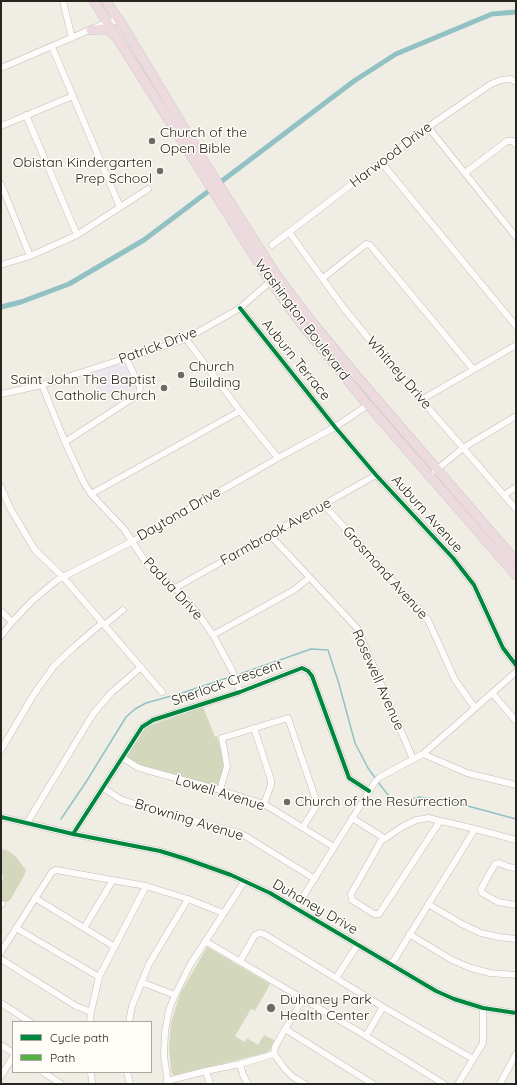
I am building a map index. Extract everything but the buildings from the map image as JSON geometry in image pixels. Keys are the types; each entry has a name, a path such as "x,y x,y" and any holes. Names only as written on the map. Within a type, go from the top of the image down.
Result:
{"highway":[{"name":"Washington Boulevard","path":"94,1 205,170"},
{"path":"91,30 96,24 99,16 94,1"},
{"name":"Washington Boulevard","path":"106,1 119,20 205,170 300,322 368,405 516,575"},
{"path":"91,30 107,29 123,46"},
{"name":"Washington Boulevard","path":"274,279 516,561"}],"street":[{"path":"63,1 72,38"},
{"path":"1,68 108,22 119,20"},
{"path":"52,47 120,207"},
{"name":"Harwood Drive","path":"272,245 428,127 491,84 501,80 511,79 516,82"},
{"path":"1,126 73,96"},
{"path":"26,115 77,235"},
{"path":"428,127 516,236"},
{"path":"465,173 507,141 513,141 516,145"},
{"path":"381,162 516,326"},
{"path":"1,184 30,256"},
{"path":"1,265 30,256 77,235 148,189"},
{"name":"Whitney Drive","path":"289,232 343,307 368,338 516,509"},
{"path":"322,278 366,244 370,245 473,369"},
{"name":"Patrick Drive","path":"1,394 42,385 186,339 240,308 274,279"},
{"name":"Auburn Terrace","path":"240,308 335,427"},
{"path":"186,339 240,411 278,458"},
{"path":"421,400 516,345"},
{"path":"65,442 139,394 140,387 126,358"},
{"name":"Padua Drive","path":"42,385 65,442 84,483 91,494 116,518 133,541 148,566 175,588 190,604 213,635 232,670 240,692"},
{"name":"Daytona Drive","path":"1,636 32,601 62,577 133,541 335,427 368,405"},
{"path":"91,494 240,411"},
{"path":"429,476 463,448 516,416"},
{"name":"Auburn Avenue","path":"335,427 376,475 452,558 474,585 503,648 516,665"},
{"name":"Farmbrook Avenue","path":"175,588 270,536 376,475"},
{"path":"1,487 10,508 36,550 62,577 162,692"},
{"path":"504,495 516,487"},
{"name":"Grosmond Avenue","path":"324,505 428,620 455,680 475,708"},
{"name":"Rosewell Avenue","path":"270,536 357,628 413,759"},
{"path":"213,635 294,590 309,578"},
{"path":"1,750 38,688 54,666 74,647 123,610"},
{"path":"1,611 12,622"},
{"path":"27,823 93,714 110,693 141,667"},
{"name":"Sherlock Crescent","path":"74,834 142,727 153,720 240,692 302,668 308,670 312,676 349,778 369,791"},
{"path":"296,908 375,782 380,777 423,754 493,694 516,672"},
{"path":"493,694 516,721"},
{"path":"220,790 227,766 222,738 286,718 289,719 316,800 314,808 303,827"},
{"path":"254,728 271,780 264,804"},
{"path":"423,754 467,774 516,785"},
{"name":"Lowell Avenue","path":"123,758 136,767 220,790 264,804 334,847"},
{"name":"Browning Avenue","path":"103,788 122,800 242,834 314,879"},
{"name":"Duhaney Drive","path":"1,817 74,834 160,851 231,875 270,893 436,991 454,999 483,1008 516,1012"},
{"path":"352,818 384,838"},
{"path":"440,821 380,913 375,915 353,902 350,896 384,838 416,820 429,818 516,840"},
{"path":"391,965 475,829"},
{"path":"516,868 494,864 481,889 482,894 498,902 516,905"},
{"path":"1,952 52,872 56,870 146,886 188,899 223,914"},
{"path":"84,928 113,880"},
{"path":"244,882 190,964 169,1010 165,1032 164,1056 168,1082 274,1054"},
{"path":"90,1021 99,977 146,886"},
{"path":"35,898 115,947"},
{"path":"129,1021 132,1006 141,982 157,950 188,899"},
{"path":"428,904 462,924 481,933 516,939"},
{"path":"16,928 99,977"},
{"path":"240,961 255,935 262,933 383,1007 473,1059"},
{"path":"409,934 452,960 471,968 490,973 516,975"},
{"path":"205,941 444,1084"},
{"path":"336,978 358,944"},
{"path":"1,959 76,1006 91,1012"},
{"path":"141,982 175,995"},
{"path":"303,999 275,1047 274,1054 284,1070 305,1084"},
{"path":"1,1003 28,1021"},
{"path":"366,1036 383,1007"},
{"path":"458,1084 483,1043 483,1008"},
{"path":"285,1029 373,1084"},
{"path":"1,1045 12,1052"},
{"path":"500,1084 516,1054"},
{"path":"2,1073 12,1058"},
{"path":"240,1064 243,1075 248,1084"},
{"path":"206,1071 210,1084"},
{"path":"44,1073 61,1084"},
{"path":"91,1073 92,1084"},
{"path":"127,1073 130,1084"}],"shaded area":[{"path":"118,364 125,365 135,384 134,390 106,410 104,405 91,372","holes":["125,388 129,392 107,408 104,405 107,403 101,394 103,391 105,390 111,398"]}],"green space":[{"path":"203,707 215,737 217,736 225,764 216,787 137,764 127,756 146,727"},
{"path":"1,849 7,850 15,856 26,870 10,900 6,902 1,901 1,882 3,875 1,873"},
{"path":"207,947 270,984 255,1011 251,1009 235,1036 244,1042 247,1038 258,1045 264,1035 274,1040 270,1050 266,1053 175,1075 172,1074 171,1071 169,1045 171,1023 180,994"}],"waterway":[{"path":"1,307 21,302 69,284 144,240 354,81 396,54 492,14 516,12"},
{"path":"240,674 311,649 328,650 355,743 368,768 376,779"},
{"path":"61,819 126,717 135,709 146,703 230,677"},
{"path":"378,782 395,804 419,797 453,802 516,819"}],"marked path":[{"path":"200,381 208,384 215,378"}],"cycle path":[{"path":"240,308 335,427 376,475 453,558 474,585 503,648 516,665"},
{"path":"73,834 142,727 153,720 240,692 302,668 308,671 312,676 349,778 369,791"},
{"path":"1,817 73,834 160,851 231,875 270,893 436,991 454,999 483,1008 516,1013"}],"place":[{"name":"Church of the Open Bible","path":"152,141"},
{"name":"Obistan Kindergarten Prep School","path":"160,171"},
{"name":"Church Building","path":"181,375"},
{"name":"Saint John The Baptist Catholic Church","path":"164,388"},
{"name":"Church of the Resurrection","path":"287,802"},
{"name":"Duhaney Park Health Center","path":"271,1008"}]}
